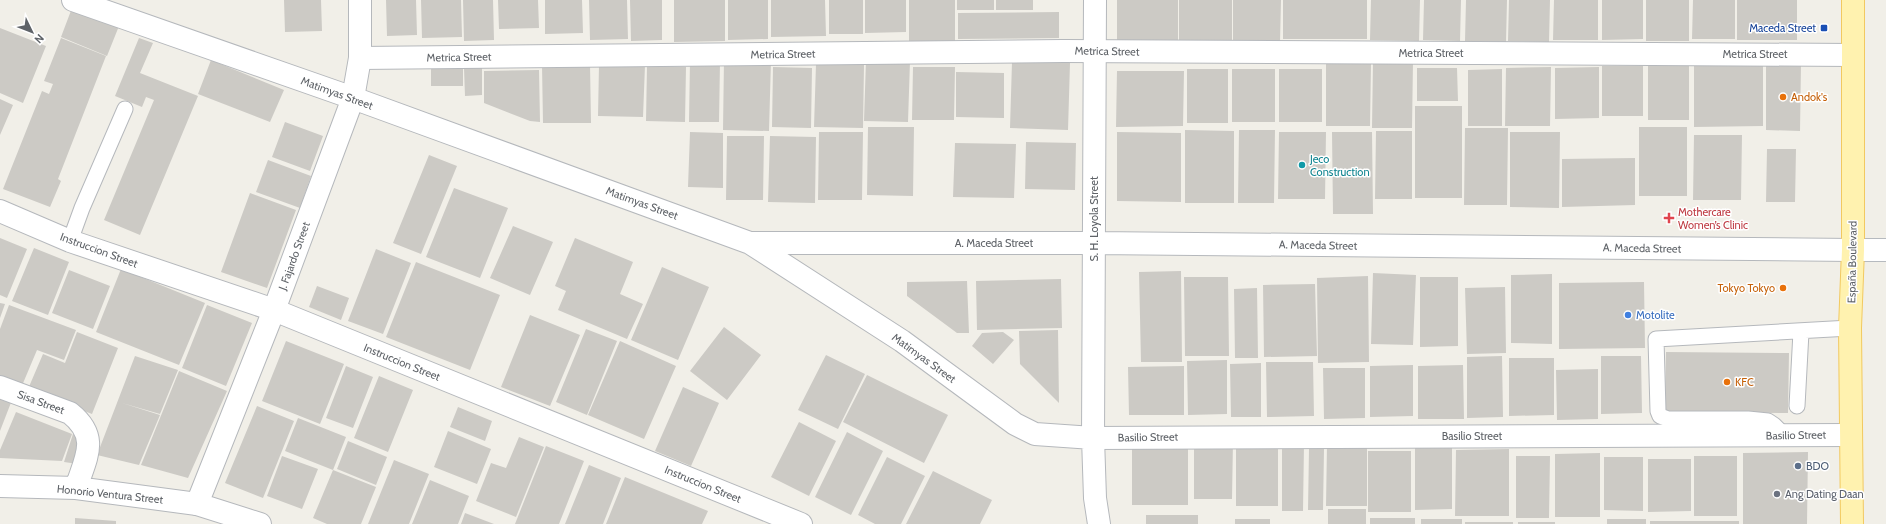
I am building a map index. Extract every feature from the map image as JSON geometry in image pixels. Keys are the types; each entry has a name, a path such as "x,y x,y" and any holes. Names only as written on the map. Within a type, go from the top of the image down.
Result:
{"main road":[{"name":"España Boulevard","path":"1852,524 1850,328 1853,250 1853,0"}],"street":[{"name":"Matimyas Street","path":"73,0 353,98 750,243 902,341 1015,424 1035,434 1093,438"},
{"name":"J. Fajardo Street","path":"196,504 274,310 353,98 360,58 360,0"},
{"name":"S. H. Loyola Street","path":"1093,438 1095,0"},
{"name":"Metrica Street","path":"360,58 1094,51 1853,55"},
{"name":"Instruccion Street","path":"0,211 70,241 274,310 801,524"},
{"name":"A. Maceda Street","path":"750,243 1094,243 1886,250"},
{"name":"Sisa Street","path":"0,387 70,413 80,420 86,431 88,450 76,488"},
{"name":"Basilio Street","path":"1093,438 1851,435"},
{"path":"1093,438 1099,524"},
{"name":"Honorio Ventura Street","path":"0,486 76,488 196,504 260,524"}],"lane":[{"path":"70,241 82,208 125,109"},
{"path":"1784,435 1774,424 1768,421 1748,419 1668,419 1660,416 1658,411 1656,339 1801,332 1850,328"},
{"path":"1797,406 1801,332"}],"building":[{"path":"284,0 321,0 322,31 285,32"},
{"path":"386,0 416,0 417,35 387,36"},
{"path":"421,0 461,0 462,37 422,38"},
{"path":"463,0 493,0 494,40 464,41"},
{"path":"498,0 538,0 539,28 499,29"},
{"path":"545,0 582,0 583,33 545,34"},
{"path":"589,0 627,0 628,39 590,40"},
{"path":"630,0 662,0 662,40 631,41"},
{"path":"674,0 725,0 725,41 674,42"},
{"path":"728,0 768,0 768,39 728,40"},
{"path":"771,0 825,0 826,36 771,37"},
{"path":"829,0 863,0 863,34 829,34"},
{"path":"865,0 906,0 906,32 865,33"},
{"path":"909,0 955,0 955,41 909,41"},
{"path":"957,0 994,0 994,10 957,10"},
{"path":"996,0 1033,0 1033,10 996,10"},
{"path":"1117,0 1178,0 1178,42 1117,42"},
{"path":"1179,0 1232,0 1232,41 1179,42"},
{"path":"1233,0 1281,0 1280,42 1233,41"},
{"path":"1283,0 1367,0 1367,39 1283,39"},
{"path":"1371,0 1420,0 1419,41 1370,40"},
{"path":"1424,0 1461,0 1460,41 1423,40"},
{"path":"1466,0 1507,0 1506,42 1465,41"},
{"path":"1509,0 1550,0 1549,42 1508,41"},
{"path":"1554,0 1598,0 1598,40 1553,40"},
{"path":"1602,0 1643,0 1643,39 1602,40"},
{"path":"1646,0 1689,0 1689,41 1646,41"},
{"path":"1693,0 1735,0 1735,39 1692,39"},
{"path":"1737,0 1797,0 1797,40 1737,40"},
{"path":"72,8 119,26 107,56 61,37"},
{"path":"1059,12 1059,38 958,39 958,13"},
{"path":"0,28 46,46 23,103 0,93"},
{"path":"61,38 106,56 58,179 61,181 50,207 3,189 42,91 49,94 53,84 44,81"},
{"path":"139,38 153,43 140,73 198,96 140,235 104,220 154,100 146,97 142,107 115,96"},
{"path":"724,59 771,60 769,131 723,130"},
{"path":"211,60 284,90 270,122 198,94"},
{"path":"866,60 910,61 908,122 864,121"},
{"path":"431,61 463,61 463,86 431,86"},
{"path":"690,61 720,62 719,122 689,122"},
{"path":"1373,61 1413,61 1412,128 1372,128"},
{"path":"1012,62 1070,63 1068,130 1010,128"},
{"path":"1326,63 1371,63 1370,126 1326,126"},
{"name":"Andok's","path":"1766,63 1801,63 1800,131 1766,130"},
{"path":"590,64 591,123 543,123 542,65"},
{"path":"816,64 864,65 863,128 814,127"},
{"path":"1694,64 1763,64 1763,126 1694,127"},
{"path":"599,65 645,65 643,117 598,116"},
{"path":"647,66 686,67 685,122 646,121"},
{"path":"1602,66 1643,66 1643,116 1602,116"},
{"path":"1648,66 1689,66 1689,120 1648,120"},
{"path":"773,67 812,68 811,128 772,127"},
{"path":"913,67 955,67 954,120 912,120"},
{"path":"1551,67 1550,126 1505,126 1506,68"},
{"path":"1599,67 1599,118 1555,119 1555,68"},
{"path":"464,68 482,68 482,95 465,96"},
{"path":"1417,68 1457,68 1458,101 1417,101"},
{"path":"1187,69 1228,69 1228,123 1187,123"},
{"path":"1232,69 1275,69 1275,122 1232,122"},
{"path":"1279,69 1322,69 1322,122 1279,122"},
{"path":"1502,69 1502,126 1468,126 1468,70"},
{"path":"539,70 540,122 530,121 484,103 484,71"},
{"path":"1117,71 1184,71 1183,126 1116,127"},
{"path":"956,72 1004,73 1004,118 956,117"},
{"path":"0,99 13,105 0,135"},
{"path":"1415,106 1462,106 1462,198 1415,198"},
{"path":"285,122 323,136 310,171 272,157"},
{"path":"868,127 914,127 913,196 867,195"},
{"path":"1639,127 1687,127 1687,196 1639,196"},
{"path":"1465,128 1508,128 1507,205 1464,205"},
{"path":"1185,130 1234,131 1234,203 1185,203"},
{"path":"1239,130 1275,130 1274,203 1238,203"},
{"path":"1376,131 1412,131 1412,199 1375,199"},
{"path":"690,132 723,133 723,188 688,187"},
{"path":"819,132 863,132 862,200 818,200"},
{"path":"1117,132 1181,133 1181,202 1117,201"},
{"name":"Jeco Construction","path":"1279,132 1326,132 1325,199 1278,199"},
{"path":"1332,132 1372,132 1373,214 1333,214"},
{"path":"1510,132 1560,132 1559,208 1510,207"},
{"path":"1694,135 1742,135 1741,200 1693,200"},
{"path":"727,136 764,136 763,200 726,200"},
{"path":"770,136 816,137 815,203 768,202"},
{"path":"1026,142 1076,143 1075,190 1025,189"},
{"path":"955,143 1016,144 1014,198 953,197"},
{"path":"1767,149 1796,149 1795,202 1766,202"},
{"path":"429,155 457,166 421,254 393,243"},
{"path":"1635,158 1635,205 1562,207 1562,159"},
{"path":"268,160 311,176 300,208 256,192"},
{"path":"454,188 508,208 480,278 426,257"},
{"path":"250,193 296,210 267,288 221,272"},
{"path":"513,226 553,242 530,295 490,278"},
{"path":"0,238 27,249 7,298 0,295"},
{"path":"575,238 633,262 620,294 643,304 627,339 558,310 566,291 555,286"},
{"path":"34,248 69,262 48,315 12,301"},
{"path":"376,249 411,263 383,334 348,321"},
{"path":"416,262 500,295 470,370 386,337"},
{"path":"662,267 709,287 678,360 631,340"},
{"path":"121,269 205,303 179,365 96,332"},
{"path":"69,270 110,286 93,329 52,313"},
{"path":"1181,271 1182,362 1141,362 1139,272"},
{"path":"1373,273 1416,275 1413,345 1371,344"},
{"path":"1552,274 1552,344 1511,343 1511,275"},
{"path":"1368,276 1369,362 1318,363 1317,278"},
{"path":"1184,277 1228,277 1229,356 1185,356"},
{"path":"1420,277 1458,277 1458,346 1420,347"},
{"path":"1061,279 1062,328 977,330 976,281"},
{"path":"967,281 969,333 957,333 907,296 907,282"},
{"path":"1644,282 1645,348 1559,349 1559,283"},
{"path":"1315,284 1317,356 1264,357 1263,285"},
{"path":"317,286 349,298 341,320 309,307"},
{"path":"1505,287 1506,353 1467,354 1465,288"},
{"path":"1257,288 1258,358 1235,358 1234,289"},
{"path":"0,303 5,304 0,318"},
{"path":"9,305 76,330 64,360 37,350 21,388 0,381 0,329"},
{"path":"207,305 252,323 226,386 182,368"},
{"path":"530,315 580,335 550,406 501,387"},
{"path":"724,327 761,355 727,400 690,371"},
{"path":"586,329 617,341 587,415 556,402"},
{"path":"1058,330 1059,403 1020,364 1019,331"},
{"path":"77,332 118,348 92,414 28,389 43,354 65,363"},
{"path":"1003,332 1014,340 993,364 972,346 982,333"},
{"path":"286,341 344,364 320,424 262,401"},
{"path":"620,341 676,366 644,439 588,415"},
{"name":"KFC","path":"1666,352 1789,353 1788,413 1665,412"},
{"path":"826,355 865,374 838,429 798,410"},
{"path":"135,356 178,370 160,414 122,403 160,415 139,465 97,455"},
{"path":"1502,356 1503,417 1467,418 1467,357"},
{"path":"1601,356 1641,356 1642,413 1601,414"},
{"path":"1509,358 1554,358 1554,415 1509,416"},
{"path":"1227,360 1227,414 1188,415 1187,361"},
{"path":"1266,362 1313,362 1314,416 1267,417"},
{"path":"1261,363 1261,417 1231,417 1230,364"},
{"path":"1413,365 1413,416 1370,417 1370,366"},
{"path":"1463,365 1464,419 1418,419 1418,366"},
{"path":"346,366 373,377 353,428 326,418"},
{"path":"1184,366 1184,415 1129,415 1128,367"},
{"path":"1323,368 1365,368 1365,418 1324,419"},
{"path":"1598,369 1598,419 1557,420 1556,370"},
{"path":"179,371 227,391 188,478 141,465"},
{"path":"867,375 948,415 924,463 843,422"},
{"path":"379,376 413,390 388,452 354,438"},
{"path":"683,387 719,403 691,466 655,451"},
{"path":"0,396 12,400 0,431"},
{"path":"257,406 294,421 263,498 225,483"},
{"path":"458,407 492,421 485,441 450,427"},
{"path":"16,412 72,434 62,461 0,458 0,450"},
{"path":"298,418 346,437 333,470 285,451"},
{"path":"799,422 836,441 809,496 771,477"},
{"path":"448,431 491,449 477,484 434,467"},
{"path":"847,432 883,451 851,515 815,497"},
{"path":"73,434 88,439 78,464 64,462"},
{"path":"519,437 544,447 516,517 476,501 491,463 506,468"},
{"path":"1194,440 1233,440 1232,499 1194,499"},
{"path":"348,441 387,457 376,485 337,469"},
{"path":"1188,441 1188,505 1132,505 1132,442"},
{"path":"1282,444 1304,444 1303,511 1282,511"},
{"path":"1327,444 1367,444 1367,506 1326,506"},
{"path":"1236,445 1278,445 1278,506 1236,506"},
{"path":"546,446 584,461 559,524 515,524"},
{"path":"1415,448 1452,448 1452,509 1415,510"},
{"path":"1309,449 1324,449 1323,510 1308,510"},
{"path":"1509,449 1509,516 1455,516 1456,450"},
{"path":"1368,451 1411,451 1411,512 1368,512"},
{"path":"1808,452 1807,524 1743,524 1743,453"},
{"path":"1600,453 1600,517 1555,517 1555,454"},
{"path":"282,456 318,469 302,509 267,496"},
{"path":"1516,456 1550,456 1549,518 1516,518"},
{"path":"1694,456 1737,456 1737,516 1694,516"},
{"path":"887,457 925,476 901,524 875,524 858,515"},
{"path":"1604,457 1643,457 1643,511 1604,510"},
{"path":"1648,459 1691,459 1691,511 1648,512"},
{"path":"394,460 429,474 409,524 368,524"},
{"path":"589,465 621,478 603,524 565,524"},
{"path":"333,470 376,487 361,524 327,524 313,518"},
{"path":"933,471 992,500 980,524 906,524"},
{"path":"625,477 708,511 702,524 606,524"},
{"path":"430,480 469,496 458,524 412,524"},
{"path":"1328,509 1366,509 1366,524 1328,524"},
{"path":"465,513 494,524 461,524"},
{"path":"1146,515 1198,515 1198,524 1146,524"},
{"path":"75,518 116,521 116,524 75,524"},
{"path":"1370,518 1415,518 1415,524 1370,524"},
{"path":"1235,519 1270,519 1270,524 1235,524"},
{"path":"1421,519 1462,519 1462,524 1421,524"},
{"path":"1607,519 1646,519 1646,524 1607,524"},
{"path":"1650,521 1739,521 1739,524 1650,524"},
{"path":"1465,522 1513,522 1513,524 1465,524"},
{"path":"1518,522 1555,522 1555,524 1518,524"}],"place":[{"name":"Maceda Street","path":"1824,28"},
{"name":"Andok's","path":"1783,97"},
{"name":"Jeco Construction","path":"1302,165"},
{"name":"Mothercare Women’s Clinic","path":"1669,218"},
{"name":"Tokyo Tokyo","path":"1783,288"},
{"name":"Motolite","path":"1628,315"},
{"name":"KFC","path":"1727,382"},
{"name":"BDO","path":"1798,466"},
{"name":"Ang Dating Daan","path":"1777,494"}]}
